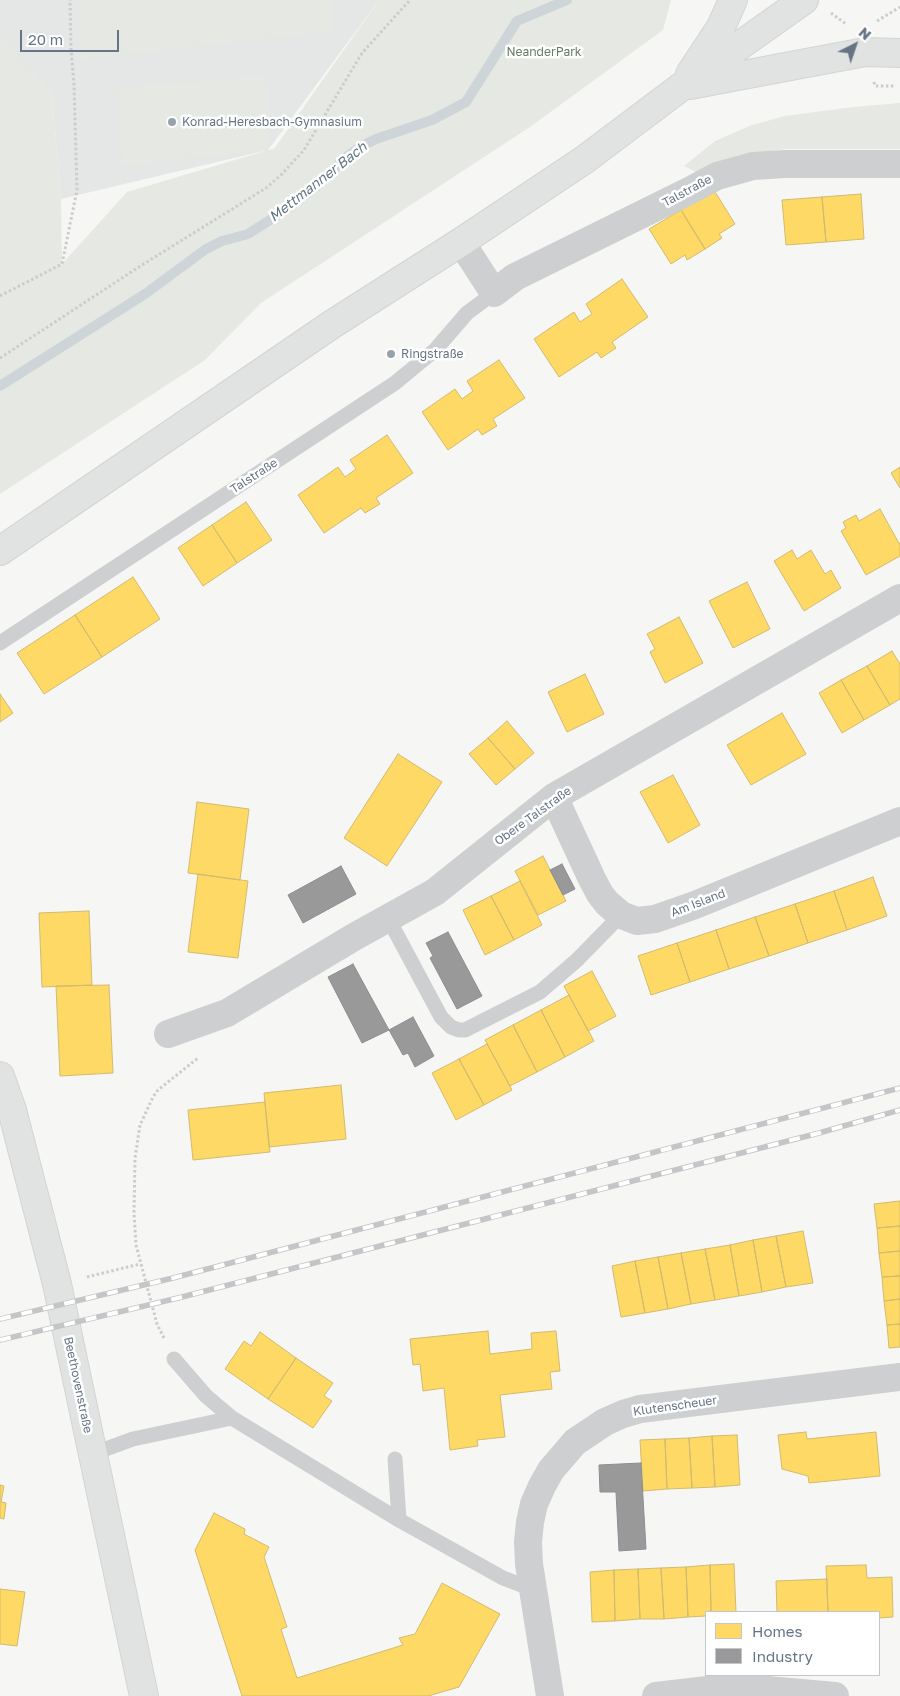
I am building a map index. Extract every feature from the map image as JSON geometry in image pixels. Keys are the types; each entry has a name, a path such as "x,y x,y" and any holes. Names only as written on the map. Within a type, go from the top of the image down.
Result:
{"street":[{"path":"682,87 720,27 733,0"},
{"path":"0,551 331,325 584,160 804,0"},
{"path":"682,87 865,52 900,54"},
{"name":"Talstraße","path":"494,293 515,277 717,176 753,166 785,164 900,164"},
{"path":"461,242 494,293"},
{"name":"Obere Talstraße","path":"168,1034 227,1013 435,892 554,797 900,598"},
{"path":"554,797 592,879 607,903 621,915"},
{"name":"Am Island","path":"621,915 637,921 664,917 900,821"},
{"name":"Beethovenstraße","path":"0,1076 17,1129 57,1284 144,1696"},
{"name":"Klutenscheuer","path":"550,1696 532,1589 528,1542 534,1504 551,1470 569,1448 605,1422 640,1409 900,1377"},
{"path":"656,1696 733,1687 835,1696"}],"lane":[{"name":"Talstraße","path":"0,643 395,383 434,350 467,313 494,293"},
{"path":"388,918 441,1017 451,1027 465,1030 540,992 577,960 621,915"},
{"path":"174,1359 206,1396 232,1418 399,1520 502,1578 532,1589"},
{"path":"92,1454 133,1439 232,1418"},
{"path":"395,1459 399,1520"}],"path":[{"path":"0,296 62,264 77,190 70,0"},
{"path":"0,358 142,265 266,188 280,176 304,150 362,53 410,0"},
{"path":"829,11 850,28"},
{"path":"875,86 900,86"},
{"path":"174,1359 157,1324 136,1245 134,1214 135,1158 140,1125 158,1090 204,1053 227,1013"},
{"path":"57,1284 140,1264"}],"shaded area":[{"name":"Konrad-Heresbach-Gymnasium","path":"0,0 379,0 268,150 61,199 52,94 0,39"}],"green space":[{"path":"80,0 330,0 333,31 80,59"},
{"name":"NeanderPark","path":"379,0 671,0 663,30 530,127 261,303 205,360 0,494 0,39 2,37 52,94 61,199 62,264 127,192 265,151 122,165 119,88 265,76 268,150 274,149"},
{"path":"900,103 900,149 786,149 738,156 696,172 684,166 715,141 752,125 785,116"}],"building: Homes":[{"path":"714,190 735,224 719,234 722,238 705,249 681,210"},
{"path":"861,194 864,239 826,242 822,197"},
{"path":"822,197 826,242 786,245 782,200"},
{"path":"681,210 705,249 687,260 685,255 671,264 649,229"},
{"path":"622,279 648,317 612,342 616,348 601,358 597,352 559,377 534,339 574,312 580,322 592,314 586,304"},
{"path":"499,360 525,398 493,419 497,426 482,435 478,429 448,450 422,412 455,389 462,399 473,391 467,381"},
{"path":"387,435 413,473 376,498 380,504 365,513 361,508 324,533 298,495 338,467 345,477 356,469 350,460"},
{"path":"900,467 900,488 891,473"},
{"path":"246,502 272,540 237,563 212,525"},
{"path":"880,509 900,545 900,556 866,575 841,531 846,528 843,522 856,515 859,521"},
{"path":"212,525 237,563 203,586 178,548"},
{"path":"792,550 797,559 811,550 825,574 831,570 841,588 804,611 774,561"},
{"path":"133,577 160,619 102,657 75,615"},
{"path":"747,582 770,629 733,648 709,601"},
{"path":"75,615 102,657 44,694 17,653"},
{"path":"679,617 703,663 665,683 650,652 655,649 647,634"},
{"path":"892,651 900,664 900,699 890,705 867,666"},
{"path":"867,666 890,705 864,720 841,680"},
{"path":"585,674 604,714 567,732 548,692"},
{"path":"841,680 864,720 842,733 819,693"},
{"path":"0,694 13,713 0,722"},
{"path":"782,713 806,754 751,785 727,745"},
{"path":"507,721 534,753 515,769 488,738"},
{"path":"488,738 515,769 496,785 469,754"},
{"path":"398,754 442,782 387,866 344,838"},
{"path":"673,775 700,825 668,843 640,792"},
{"path":"197,802 249,809 240,880 188,873"},
{"path":"543,856 566,901 538,915 515,871"},
{"path":"198,874 248,881 238,958 188,952"},
{"path":"873,877 887,916 847,930 834,891"},
{"path":"520,881 542,925 514,940 491,896"},
{"path":"834,891 847,930 808,943 795,904"},
{"path":"491,896 514,940 485,955 463,910"},
{"path":"795,904 808,943 769,956 755,917"},
{"path":"89,911 92,985 42,987 39,913"},
{"path":"755,917 769,956 729,969 716,930"},
{"path":"716,930 729,969 690,982 677,943"},
{"path":"677,943 690,982 651,995 638,956"},
{"path":"592,971 616,1016 588,1031 564,986"},
{"path":"109,985 113,1073 60,1076 56,986"},
{"path":"569,995 594,1041 565,1057 541,1010"},
{"path":"541,1010 565,1057 537,1072 513,1025"},
{"path":"513,1025 537,1072 510,1086 485,1040"},
{"path":"487,1044 512,1090 484,1105 459,1059"},
{"path":"459,1059 484,1105 456,1120 432,1073"},
{"path":"341,1085 346,1139 269,1147 264,1093"},
{"path":"265,1102 270,1152 193,1160 188,1110"},
{"path":"900,1201 900,1226 877,1228 874,1204"},
{"path":"900,1226 900,1251 879,1253 877,1228"},
{"path":"803,1231 813,1283 786,1287 776,1236"},
{"path":"776,1236 786,1287 762,1292 753,1240"},
{"path":"753,1240 762,1292 739,1296 730,1245"},
{"path":"730,1245 739,1296 715,1300 705,1249"},
{"path":"705,1249 715,1300 691,1304 681,1253"},
{"path":"900,1251 900,1276 882,1277 879,1253"},
{"path":"681,1253 691,1304 668,1309 658,1257"},
{"path":"658,1257 668,1309 645,1313 635,1261"},
{"path":"635,1261 645,1313 621,1317 612,1266"},
{"path":"900,1276 900,1299 884,1301 882,1277"},
{"path":"900,1299 900,1324 887,1325 884,1301"},
{"path":"900,1324 900,1347 889,1348 887,1325"},
{"path":"488,1331 490,1354 532,1349 531,1333 556,1331 560,1371 550,1372 552,1389 500,1395 505,1437 477,1440 478,1446 450,1450 444,1388 423,1391 420,1364 413,1365 410,1339"},
{"path":"260,1332 296,1358 268,1399 225,1369 244,1341 251,1346"},
{"path":"296,1358 333,1383 324,1396 332,1401 313,1428 268,1399"},
{"path":"806,1432 807,1439 876,1432 880,1476 809,1483 808,1476 782,1469 778,1435"},
{"path":"737,1435 740,1485 715,1487 712,1436"},
{"path":"712,1436 715,1487 692,1488 689,1438"},
{"path":"689,1438 692,1488 667,1489 665,1439"},
{"path":"665,1439 667,1489 643,1491 640,1440"},
{"path":"0,1485 4,1486 1,1502 6,1503 4,1519 0,1518"},
{"path":"214,1513 245,1529 244,1534 269,1547 264,1557 287,1627 281,1629 297,1678 403,1645 399,1638 415,1634 442,1583 500,1614 459,1687 428,1696 242,1696 195,1550"},
{"path":"734,1564 736,1611 711,1611 710,1565"},
{"path":"710,1565 711,1611 705,1611 705,1616 688,1617 686,1567"},
{"path":"866,1565 867,1578 892,1577 893,1617 880,1618 880,1611 828,1611 826,1566"},
{"path":"686,1567 688,1617 664,1619 661,1568"},
{"path":"661,1568 664,1619 640,1619 638,1569"},
{"path":"638,1569 640,1619 615,1621 614,1570"},
{"path":"614,1570 615,1621 592,1622 590,1572"},
{"path":"827,1579 828,1611 777,1611 776,1581"},
{"path":"0,1589 25,1592 17,1646 0,1644"}],"building: Industry":[{"path":"562,864 575,889 563,895 550,870"},
{"path":"341,866 356,894 303,923 288,895"},
{"path":"448,932 482,996 457,1009 430,958 433,956 426,943"},
{"path":"353,964 389,1030 362,1043 328,977"},
{"path":"413,1017 434,1056 415,1067 408,1053 403,1055 389,1030"},
{"path":"641,1463 646,1549 619,1551 616,1492 600,1492 599,1465"}],"waterway":[{"name":"Mettmanner Bach","path":"0,386 145,294 206,249 222,241 248,234 284,211 318,185 343,160 360,147 376,139 432,120 466,102 517,21 567,0"}],"railway":[{"path":"0,1319 173,1278 900,1088"},
{"path":"0,1340 178,1298 819,1133 900,1110"}],"place":[{"name":"Konrad-Heresbach-Gymnasium","path":"172,122"},
{"name":"Ringstraße","path":"391,354"}]}
